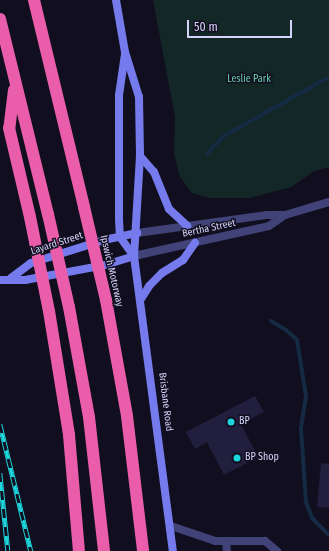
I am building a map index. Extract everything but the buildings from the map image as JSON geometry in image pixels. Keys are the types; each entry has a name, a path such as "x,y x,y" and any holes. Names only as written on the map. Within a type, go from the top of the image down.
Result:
{"highway":[{"name":"Ipswich Motorway","path":"34,0 106,300 127,416 143,551"},
{"path":"0,19 48,214 69,307 89,418 104,551"},
{"path":"15,83 9,128 30,217 49,311 69,435 79,551"}],"main road":[{"name":"Brisbane Road","path":"116,0 125,52 139,97 140,156 137,233 134,256 141,299 173,551"},
{"name":"Brisbane Road","path":"125,52 119,95 120,237 134,256"},
{"path":"140,156 154,172 169,209 187,226"},
{"name":"Layard Street","path":"11,278 31,262 137,233"},
{"path":"141,299 149,286 162,272 183,260 195,243"},
{"name":"Layard Street","path":"0,280 11,278 25,280 105,265 134,256"}],"street":[{"name":"Bertha Street","path":"134,256 268,226 285,215 329,202"},
{"name":"Bertha Street","path":"137,233 266,215 285,215"},
{"path":"171,526 226,542 265,541 277,551"},
{"path":"226,542 227,551"}],"green space":[{"name":"Leslie Park","path":"153,0 329,0 329,167 314,171 291,187 250,198 209,198 192,193 180,177 174,154 175,117"}],"waterway":[{"path":"207,154 224,136 329,77"},
{"path":"271,321 286,330 297,340 306,396 301,429 306,502 312,518 329,535"}],"railway":[{"path":"0,424 31,551"},
{"path":"0,473 8,551"}],"place":[{"name":"BP","path":"231,422"},
{"name":"BP Shop","path":"237,458"}]}
